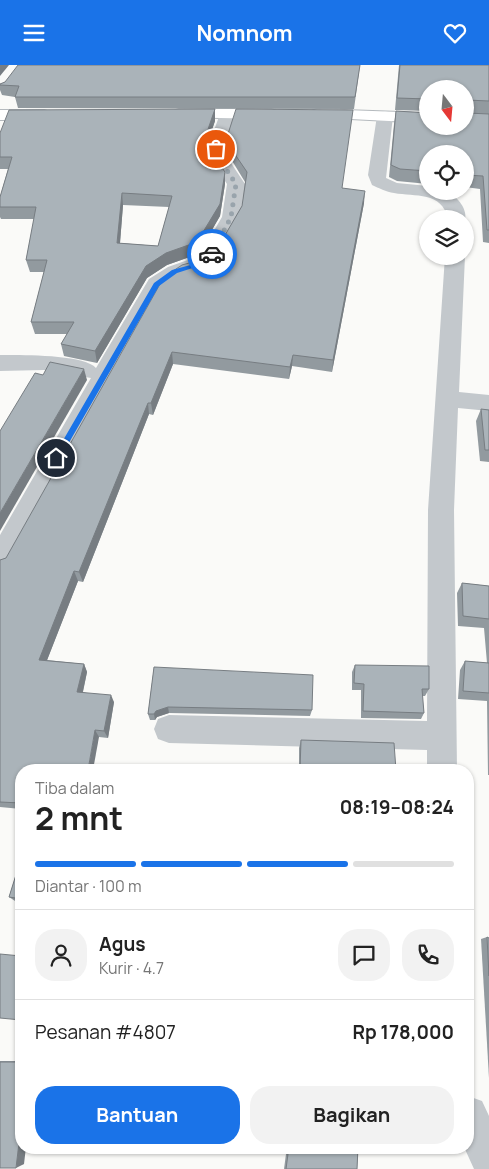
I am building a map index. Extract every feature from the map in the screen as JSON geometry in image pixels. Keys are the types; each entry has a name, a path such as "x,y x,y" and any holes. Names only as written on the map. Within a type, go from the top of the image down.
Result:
{"main road":[{"path":"158,114 286,114"},
{"path":"306,114 419,118"},
{"path":"0,115 59,115"}],"street":[{"path":"0,559 156,285 174,271 206,260 231,217 236,184 220,160 216,149 228,114"},
{"path":"385,116 377,175 378,181 394,189 419,190"},
{"path":"442,764 441,510 454,265"},
{"path":"0,363 44,362 104,374"},
{"path":"447,399 489,403"},
{"path":"169,729 441,737"},
{"path":"474,1127 489,1157"}],"building":[{"path":"18,65 360,65 355,97 15,97 19,86 0,84 5,82"},
{"path":"400,65 489,65 489,101 474,100 474,80 419,80 419,99 397,98"},
{"path":"215,109 205,138 209,149 225,172 220,204 197,242 166,253 146,266 95,351 61,344 74,322 31,322 47,260 26,260 36,207 0,207 0,197 12,157 0,157 0,133 9,110","holes":["122,193 172,196 158,246 117,243"]},
{"path":"236,109 353,110 342,188 365,191 333,360 293,355 290,367 172,352 151,403 148,403 79,572 74,571 39,660 84,664 77,692 111,695 104,731 95,730 89,764 15,764 15,803 0,802 0,560 6,558 164,277 182,265 207,258 214,254 242,206 247,172 230,147 227,137"},
{"path":"396,111 419,112 419,135 474,135 474,113 489,114 489,230 487,230 483,176 474,176 474,145 419,145 419,170 400,169 391,165"},
{"path":"50,362 84,369 0,513 0,431 35,373 43,375"},
{"path":"481,409 489,410 489,450 485,450"},
{"path":"462,583 489,586 489,619 463,616"},
{"path":"465,661 489,663 489,693 463,691"},
{"path":"355,665 429,666 429,689 422,689 424,713 363,711 364,684 354,683"},
{"path":"154,667 313,675 312,710 168,707 156,711 154,714 148,714"},
{"path":"301,740 394,743 396,764 300,764"},
{"path":"15,878 15,898 9,897"},
{"path":"487,937 489,938 489,976"},
{"path":"0,954 15,955 15,1019 0,1018"},
{"path":"0,1062 15,1062 15,1154 18,1154 16,1168 0,1168"},
{"path":"288,1154 358,1154 357,1169 286,1169"}],"way so far":[{"path":"212,254 231,217 236,184 220,160 216,149"}],"route":[{"path":"56,458 156,285 174,271 200,264 212,254"}]}
